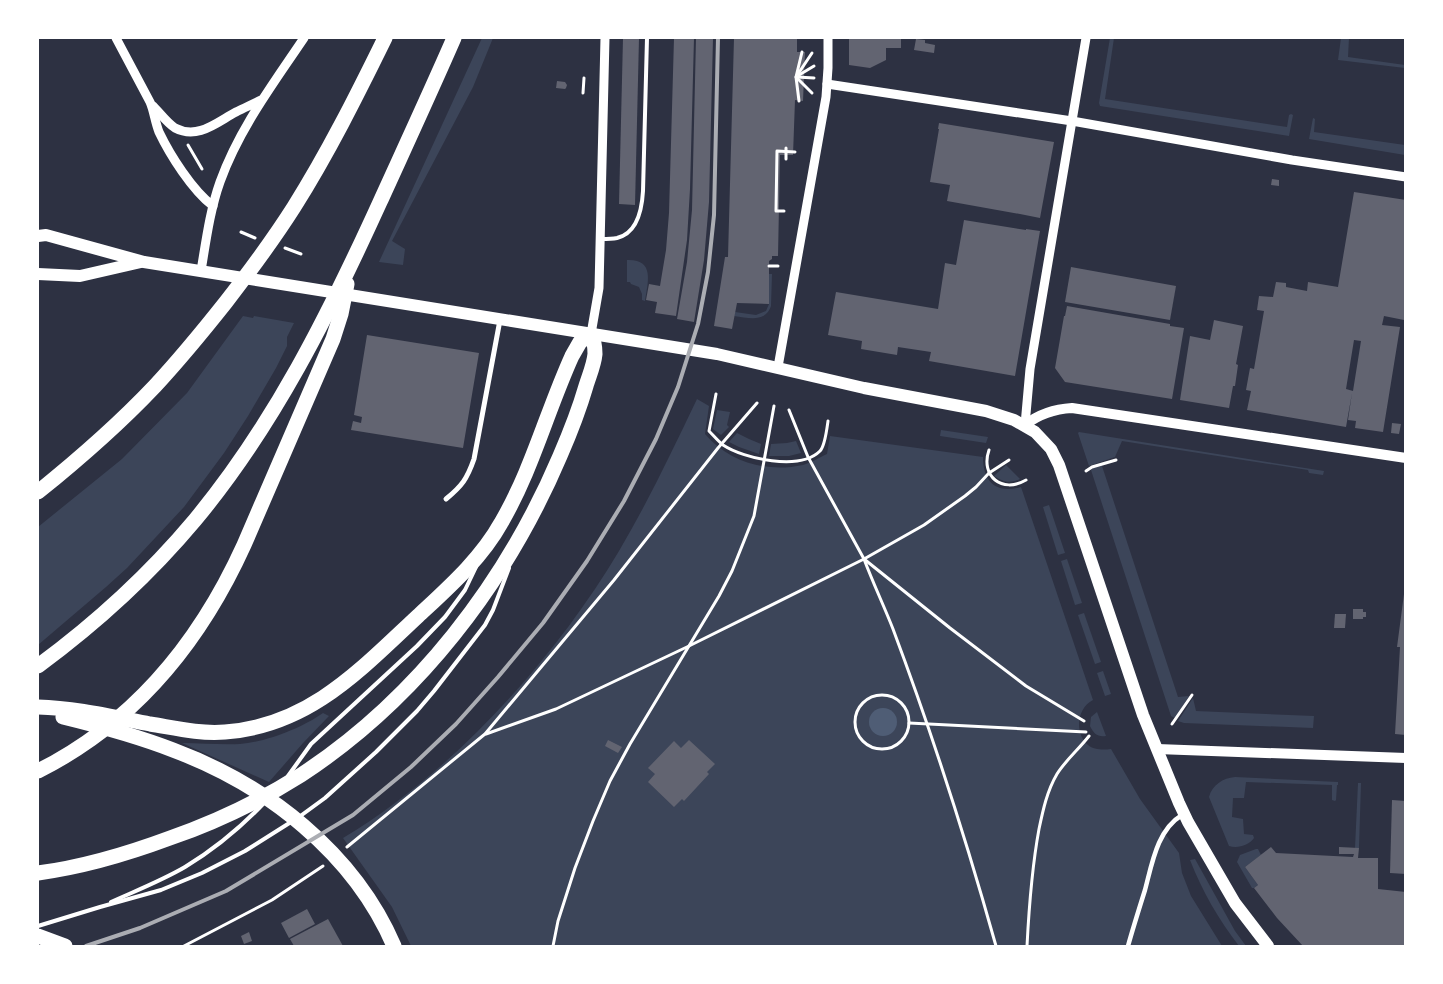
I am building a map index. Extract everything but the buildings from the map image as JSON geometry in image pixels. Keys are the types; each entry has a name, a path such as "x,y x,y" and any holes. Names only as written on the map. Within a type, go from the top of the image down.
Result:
{"highway":[{"path":"38,492 98,442 151,390 241,283 303,193 340,127 385,38"},
{"path":"38,666 81,633 144,576 208,504 244,454 282,394 320,327 454,38"},
{"path":"38,771 83,744 119,716 160,678 192,638 210,611 236,562 336,329 349,268"},
{"path":"38,707 91,713 200,732 230,732 274,722 309,706 333,692 445,590 482,550 498,529 517,493 572,356 580,342 591,334 595,348 594,358 579,408 550,479 514,546 486,590 458,628 433,659 391,703 345,743 312,767 234,812 185,833 121,856 82,866 38,873"},
{"path":"38,712 119,732 173,750 216,769 266,798 306,829 348,871 375,908 394,946"},
{"path":"38,936 65,946"}],"main road":[{"path":"40,235 144,262 716,354 864,388 986,411 1008,417 1025,425 1051,449 1059,465 1141,710 1184,814 1235,903 1268,946"},
{"path":"38,274 80,276 144,262"},
{"path":"1025,425 1048,412 1061,408 1075,408 1406,458"},
{"path":"1157,749 1406,758"}],"street":[{"path":"116,38 151,104 158,130 197,192 213,206"},
{"path":"206,272 213,206 219,183 230,156 262,100 304,38"},
{"path":"591,334 600,288 605,38"},
{"path":"778,367 826,97 828,38"},
{"path":"1025,425 1030,369 1086,38"},
{"path":"826,84 1072,121 1292,160 1406,177"},
{"path":"151,104 174,126 182,130 192,131 208,128 262,100"},
{"path":"446,500 460,487 469,475 474,459 500,319"},
{"path":"1128,946 1157,849 1172,822 1184,814"}],"lane":[{"path":"601,239 616,239 627,234 637,220 641,208 647,38"},
{"path":"38,926 171,886 224,862 274,833 325,798 397,732 465,653 494,610 514,546"},
{"path":"100,907 183,868 214,848 250,818 288,776 311,744 417,646 445,617 471,580 482,550"}],"path":[{"path":"799,100 796,77 802,52"},
{"path":"796,77 812,53"},
{"path":"796,77 814,66"},
{"path":"796,77 814,78"},
{"path":"796,77 812,93"},
{"path":"583,93 584,78"},
{"path":"187,142 202,169"},
{"path":"784,211 776,211 777,152 786,150 795,152"},
{"path":"786,150 786,159"},
{"path":"769,266 778,266"},
{"path":"716,394 709,431 721,444 763,460 784,461 808,457 819,452 828,421"},
{"path":"373,826 485,734 614,580 721,444 757,403"},
{"path":"553,946 558,921 576,868 610,781 630,744 719,596 736,562 754,516 774,406"},
{"path":"789,410 808,457 864,559 892,628 927,724 996,946"},
{"path":"989,450 986,462 989,473 995,480 1007,485 1019,484 1026,480"},
{"path":"485,734 556,708 689,646 864,559 924,525 964,496 989,473 1009,460"},
{"path":"1086,471 1092,467 1116,460"},
{"path":"864,559 1026,686 1084,721"},
{"path":"880,695 898,699 908,714 909,723 903,739 889,748 880,749 865,742 859,735 855,719 863,702 871,697 880,695"},
{"path":"1172,724 1192,695"},
{"path":"909,723 1086,732"},
{"path":"1027,946 1030,892 1043,807 1057,774 1089,736"},
{"path":"184,946 272,900 320,869"}],"shaded area":[{"path":"482,38 493,38 473,87 392,241 405,249 403,265 379,262"},
{"path":"1110,38 1114,38 1105,99 1287,127 1289,115 1291,114 1293,115 1289,136 1100,106"},
{"path":"1341,38 1349,38 1348,57 1405,65 1405,68 1338,60"},
{"path":"1313,118 1315,119 1314,132 1405,145 1405,155 1309,139"},
{"path":"627,260 642,263 646,268 648,279 645,301 642,300 639,287 627,282"},
{"path":"769,274 772,274 771,306 765,315 756,318 734,316 735,312 756,315 766,311 769,304"},
{"path":"243,316 294,323 287,337 287,346 248,416 224,453 184,507 127,568 38,645 38,527 122,459 187,393"},
{"path":"697,399 709,406 705,434 725,452 749,463 775,467 806,464 827,454 830,436 983,457 985,473 993,484 1005,489 1021,487 1093,700 1081,715 1079,728 1081,734 1090,747 1111,749 1140,799 1179,853 1182,873 1191,896 1222,946 411,946 392,907 343,838 423,781 498,711 532,673 593,592 630,533"},
{"path":"717,410 730,412 727,425 729,427 721,435 713,429"},
{"path":"941,430 988,437 986,443 940,436"},
{"path":"1079,432 1324,471 1323,475 1309,473 1308,470 1122,441 1115,457 1089,466"},
{"path":"737,433 761,444 759,454 729,442"},
{"path":"796,441 801,453 789,456 769,456 771,444"},
{"path":"1006,465 1020,479 1007,482 994,476"},
{"path":"1102,466 1178,697 1189,696 1175,718 1171,716 1091,470"},
{"path":"1049,505 1065,553 1058,555 1043,507"},
{"path":"1067,559 1082,603 1075,605 1061,561"},
{"path":"1084,613 1101,662 1095,664 1078,615"},
{"path":"1103,671 1111,694 1105,696 1097,673"},
{"path":"1193,698 1196,711 1314,716 1313,728 1184,723 1178,721"},
{"path":"883,708 893,712 897,722 893,732 883,736 873,732 869,722 873,712"},
{"path":"1097,712 1106,736 1096,734 1090,726 1091,717"},
{"path":"323,713 329,716 269,782 182,743 250,743 294,729"},
{"path":"1235,777 1338,782 1336,800 1332,800 1332,785 1246,782 1244,798 1233,798 1232,817 1243,819 1244,834 1253,835 1254,838 1243,846 1232,847 1229,846 1209,797 1210,793 1219,783"},
{"path":"1358,783 1361,783 1359,848 1355,848"},
{"path":"1258,849 1261,855 1245,867 1258,885 1252,888 1237,862 1240,855"},
{"path":"1195,859 1235,931 1246,946 1239,946 1212,905 1190,860"}],"railway":[{"path":"86,946 140,928 226,891 353,815 411,767 456,724 543,623 587,561 624,501 656,439 678,387 698,324 708,272 714,215 718,38"}]}
